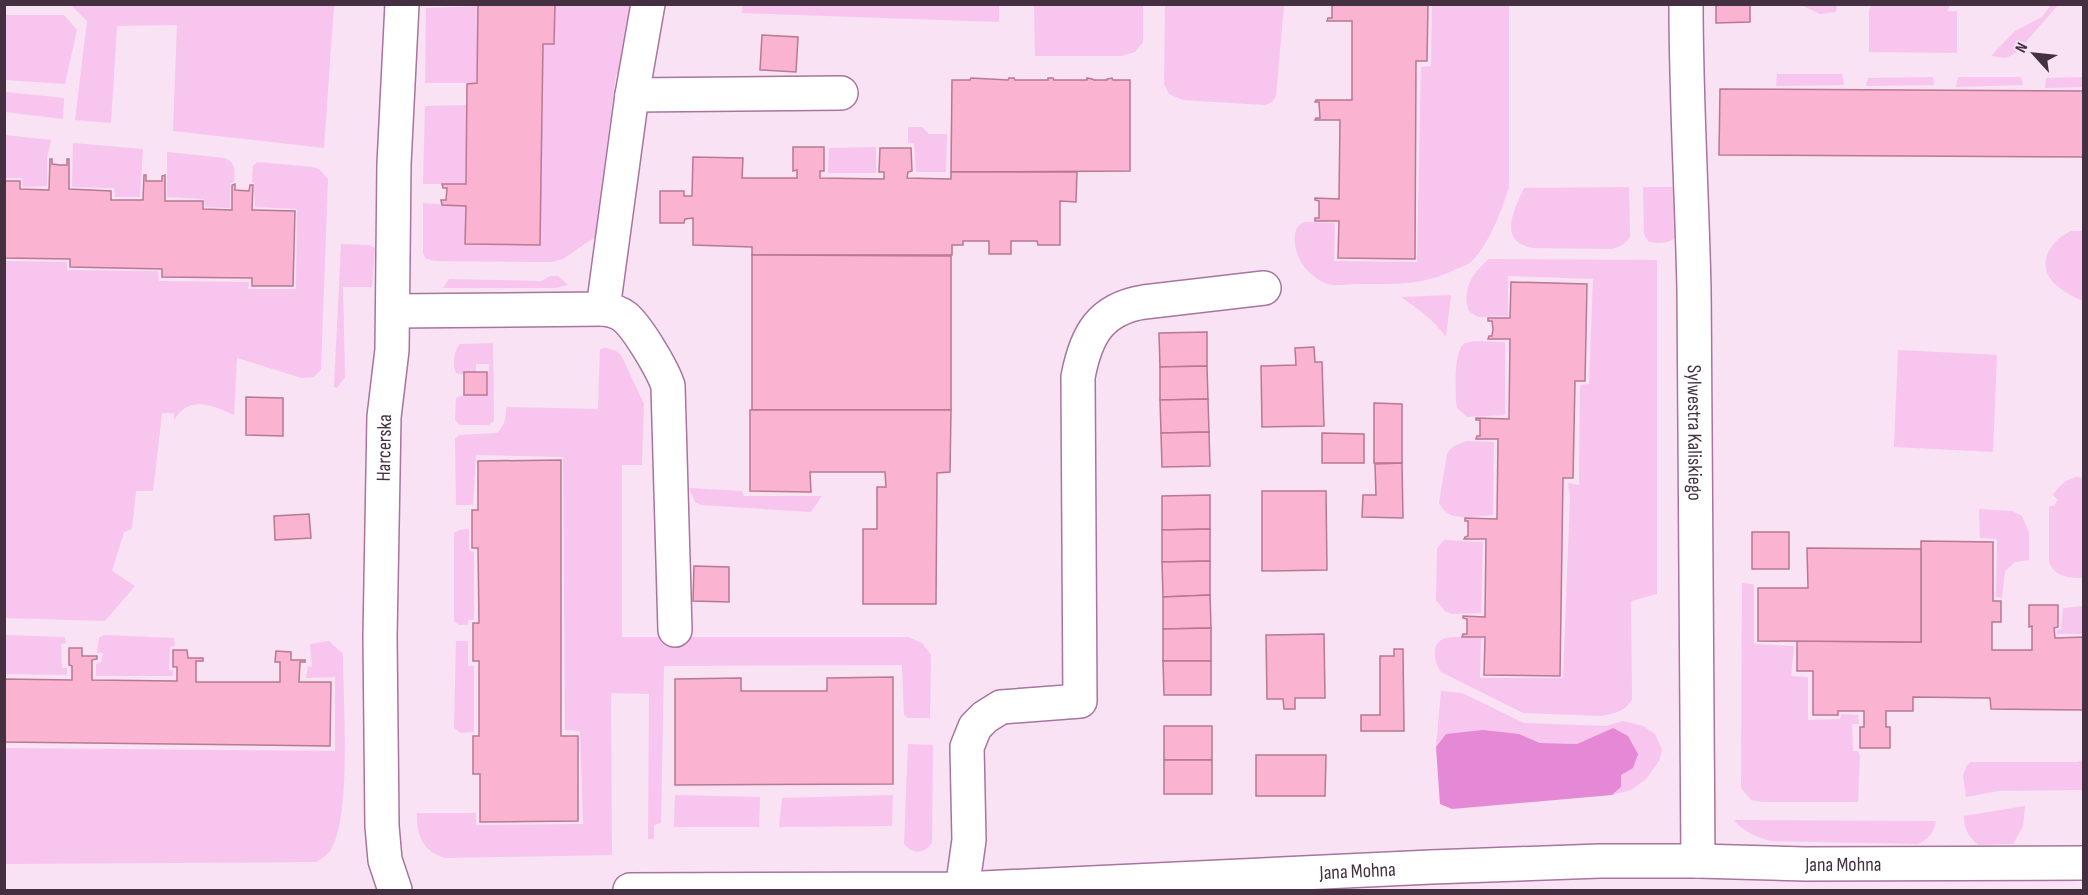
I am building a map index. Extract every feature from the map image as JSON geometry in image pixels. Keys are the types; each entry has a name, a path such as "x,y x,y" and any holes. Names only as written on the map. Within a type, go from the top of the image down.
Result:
{"street":[{"name":"Harcerska","path":"396,891 385,860 382,826 380,637 384,417 392,350 394,164 402,4"},
{"path":"603,309 632,95 648,4"},
{"name":"Sylwestra Kaliskiego","path":"1686,4 1686,64 1693,220 1697,492 1698,861"},
{"path":"632,95 841,93"},
{"path":"962,890 969,840 967,747 975,727 984,717 1001,707 1080,701 1078,377 1090,337 1110,314 1127,306 1264,288"},
{"path":"393,311 603,309 618,313 627,320 663,371 668,386 675,630"},
{"name":"Jana Mohna","path":"630,891 962,890 1443,866 1600,861 1805,864 2084,863"}],"shaded area":[{"path":"743,4 999,5 999,22 742,13"},
{"path":"71,5 334,5 324,148 173,131 177,25 117,26 111,123 75,120 87,21"},
{"path":"555,5 634,5 621,70 616,75 595,237 563,259 551,262 434,261 425,258 423,253 423,203 466,206 465,244 540,245 543,44 554,43"},
{"path":"1034,5 1143,5 1143,42 1135,52 1121,56 1035,56"},
{"path":"1165,5 1284,5 1276,96 1272,102 1265,105 1183,100 1169,94 1164,84"},
{"path":"1432,5 1509,5 1509,187 1502,206 1484,245 1472,261 1444,275 1395,284 1337,285 1325,283 1307,270 1296,250 1296,230 1304,222 1335,223 1334,261 1417,262 1421,67 1431,66"},
{"path":"1801,5 1837,5 1836,12 1820,14"},
{"path":"1872,5 1950,5 1947,11 1957,11 1957,53 1869,52 1869,10"},
{"path":"2051,5 2058,5 2017,52 2006,58 1991,56 2015,31 2042,17"},
{"path":"478,6 477,83 425,83 426,8"},
{"path":"4,15 64,15 77,30 65,84 5,80"},
{"path":"1777,74 1842,74 1844,85 1776,86"},
{"path":"1933,77 1934,85 1866,86 1868,78"},
{"path":"1958,77 2021,77 2023,85 1956,87"},
{"path":"2083,77 2083,87 2045,88 2046,78"},
{"path":"5,92 64,98 63,119 5,112"},
{"path":"467,105 466,184 423,184 425,106"},
{"path":"908,127 922,127 929,134 947,134 946,172 916,172 914,143 908,143"},
{"path":"5,135 51,140 47,158 47,186 23,187 22,178 5,178"},
{"path":"73,143 143,149 140,197 115,197 114,188 72,187"},
{"path":"876,147 876,173 828,173 829,148"},
{"path":"167,152 225,158 231,162 235,174 234,182 230,183 230,208 205,207 204,199 167,197"},
{"path":"257,162 313,167 319,169 328,179 321,369 314,377 302,378 237,358 234,415 201,404 187,407 174,420 174,413 162,413 153,491 136,491 132,529 124,532 112,571 135,586 105,621 5,618 5,261 67,262 67,270 158,271 159,281 249,282 248,289 296,289 297,209 255,207 254,183 252,182 253,166"},
{"path":"1629,187 1630,236 1618,247 1612,249 1533,248 1522,245 1515,239 1512,232 1513,215 1524,188"},
{"path":"1643,187 1673,187 1679,236 1664,243 1648,241 1644,234"},
{"path":"2071,231 2083,231 2083,301 2058,287 2046,269 2051,247 2063,235"},
{"path":"341,244 369,245 375,248 372,287 343,287 345,377 337,388 334,387"},
{"path":"1489,259 1657,260 1657,594 1631,601 1632,699 1626,707 1615,713 1601,716 1523,713 1441,672 1437,663 1435,653 1437,644 1441,640 1454,637 1481,638 1480,678 1563,678 1570,497 1568,483 1579,485 1580,385 1589,384 1593,279 1508,276 1508,316 1478,317 1469,311 1466,296 1470,282"},
{"path":"550,276 558,276 568,285 555,288 443,288 449,279 542,281"},
{"path":"1451,295 1446,337 1431,320 1401,297"},
{"path":"1505,342 1505,415 1467,417 1457,408 1457,361 1461,347 1465,343"},
{"path":"493,343 494,421 488,425 460,425 455,420 456,398 464,395 487,395 489,364 476,364 476,372 464,375 456,373 454,362 456,350 460,344"},
{"path":"606,348 621,355 644,404 642,465 622,465 622,637 908,637 922,643 931,655 930,718 908,718 904,715 902,665 664,666 661,823 654,825 654,839 648,839 649,694 611,693 612,855 446,858 432,852 422,842 417,813 476,813 476,825 583,824 580,731 565,730 563,457 476,455 473,505 456,505 455,439 459,435 497,433 502,427 506,407 598,409 600,349"},
{"path":"1898,350 1997,355 1993,452 1894,447"},
{"path":"1467,441 1494,442 1493,515 1456,516 1443,510 1439,503 1447,454 1453,447"},
{"path":"2076,477 2083,478 2083,578 2059,574 2049,562 2049,506 2054,506 2058,500 2053,495 2060,486"},
{"path":"689,488 742,491 744,496 822,496 811,512 701,505 695,502"},
{"path":"1979,509 2012,511 2022,516 2029,533 2029,560 2015,562 2005,571 2002,598 1996,597 1997,539 1980,538"},
{"path":"469,529 469,550 474,552 474,620 468,620 468,625 459,625 454,621 454,533"},
{"path":"1444,540 1483,542 1481,613 1452,614 1445,611 1436,600 1437,549"},
{"path":"1742,583 1754,584 1754,644 1794,646 1791,676 1808,677 1808,720 1840,719 1841,714 1858,715 1859,724 1852,724 1853,751 1858,751 1860,757 1858,802 1762,802 1751,800 1741,788"},
{"path":"2083,606 2083,634 2057,634 2057,630 2061,629 2063,608"},
{"path":"5,635 65,637 66,643 61,644 62,668 67,668 67,675 5,674"},
{"path":"104,635 174,638 175,646 170,647 169,670 173,670 173,676 96,676 96,664 101,662 103,653 97,653 99,638"},
{"path":"329,641 343,654 345,756 344,786 337,835 330,851 322,858 316,862 5,864 5,748 335,751 335,677 306,678 308,666 312,667 310,644"},
{"path":"456,641 468,641 468,666 474,666 474,732 461,733 454,728"},
{"path":"1441,691 1462,693 1524,723 1606,726 1623,721 1643,726 1655,734 1662,750 1659,761 1646,779 1631,790 1612,795 1621,787 1613,728 1577,744 1540,743 1519,734 1446,734 1436,747"},
{"path":"1613,728 1628,736 1638,754 1633,768 1621,775 1621,787 1612,795 1452,809 1440,804 1436,747 1446,734 1483,730 1519,734 1540,743 1577,744"},
{"path":"908,744 933,745 932,842 926,849 919,852 911,850 904,844"},
{"path":"2083,760 2083,790 1998,791 1966,797 1963,775 1967,765 1971,762 2077,762"},
{"path":"675,795 760,797 759,827 674,827"},
{"path":"893,795 892,826 779,827 782,798"},
{"path":"2025,806 2023,826 2013,844 1978,845 1966,829 1964,816"},
{"path":"1734,820 1936,821 1930,835 1918,844 1771,841 1751,834"}],"building":[{"path":"478,4 555,4 554,44 543,44 540,245 465,244 466,206 442,205 441,200 446,200 447,188 443,188 442,184 466,184 467,84 477,83"},
{"path":"1332,4 1428,4 1427,61 1416,61 1415,259 1338,258 1339,221 1315,221 1315,218 1319,218 1319,201 1315,198 1339,199 1340,120 1315,120 1320,118 1319,102 1315,102 1316,100 1352,100 1352,21 1327,21 1328,18 1332,18"},
{"path":"1716,4 1750,4 1750,22 1716,23"},
{"path":"762,35 798,37 796,72 760,70"},
{"path":"971,78 1130,80 1130,171 951,172 952,80 970,80"},
{"path":"1720,89 2084,91 2084,157 1719,155"},
{"path":"793,147 824,147 824,171 820,171 820,178 884,179 884,172 879,172 880,148 911,148 912,171 908,172 907,178 951,179 951,172 1077,172 1076,202 1060,201 1060,245 1038,245 1037,241 1011,241 1011,254 989,254 989,241 963,241 963,245 952,245 952,255 752,255 752,247 693,245 693,218 685,219 684,223 660,223 660,191 684,191 684,196 692,196 693,157 743,158 742,178 797,178 797,170 793,171"},
{"path":"50,159 52,159 52,164 67,165 67,159 69,159 69,189 111,191 111,200 143,200 144,175 146,175 146,181 162,181 162,176 165,175 165,201 203,201 203,209 232,210 232,185 235,184 235,190 249,191 250,185 253,185 252,210 295,211 293,286 252,286 252,278 162,277 162,269 70,267 70,259 4,258 4,181 20,181 20,189 49,190"},
{"path":"752,255 951,256 951,410 752,410"},
{"path":"1511,282 1587,284 1585,381 1575,381 1573,478 1563,478 1560,676 1484,675 1485,637 1462,637 1463,634 1467,634 1467,619 1463,616 1485,617 1486,539 1464,539 1468,536 1468,521 1465,521 1465,518 1497,519 1498,439 1476,439 1480,436 1480,420 1476,418 1509,419 1510,339 1488,339 1492,336 1493,329 1492,321 1488,321 1488,318 1510,318"},
{"path":"1207,332 1207,366 1160,367 1159,333"},
{"path":"1314,347 1315,362 1322,362 1324,426 1262,427 1261,366 1296,365 1295,348"},
{"path":"1207,366 1208,399 1160,400 1160,367"},
{"path":"464,372 487,372 487,395 464,395"},
{"path":"246,397 283,398 283,436 246,435"},
{"path":"1208,399 1209,432 1161,433 1160,400"},
{"path":"1374,403 1402,404 1402,463 1374,463"},
{"path":"750,410 951,410 950,472 937,473 936,604 863,604 863,529 877,529 877,487 886,487 885,472 810,472 811,492 750,491"},
{"path":"1209,432 1210,466 1162,467 1161,433"},
{"path":"1322,433 1364,434 1364,463 1322,463"},
{"path":"561,460 561,736 578,736 578,821 480,822 480,774 473,774 473,736 479,736 479,661 473,661 473,623 479,623 478,548 472,548 472,510 478,510 478,461"},
{"path":"1402,463 1403,518 1362,517 1363,495 1376,495 1375,464"},
{"path":"1262,491 1326,491 1327,570 1262,571"},
{"path":"1210,495 1210,529 1162,530 1162,496"},
{"path":"309,514 311,538 275,540 274,516"},
{"path":"1210,529 1210,561 1162,562 1162,530"},
{"path":"1752,532 1789,532 1789,569 1752,569"},
{"path":"1921,541 1993,542 1993,601 2001,601 2001,622 1992,622 1992,650 2032,650 2029,605 2058,605 2058,627 2054,628 2055,638 2084,637 2084,710 1991,709 1990,698 1913,697 1913,711 1886,711 1886,727 1890,727 1890,748 1860,748 1860,727 1864,727 1864,711 1838,711 1838,715 1813,715 1813,671 1797,671 1797,641 1921,642"},
{"path":"1807,548 1921,549 1921,642 1758,641 1758,588 1808,588"},
{"path":"1210,561 1210,595 1163,597 1162,562"},
{"path":"694,566 729,567 729,602 693,601"},
{"path":"1210,595 1211,628 1163,629 1163,597"},
{"path":"1211,628 1211,661 1163,661 1163,629"},
{"path":"1324,634 1325,698 1295,698 1295,709 1284,709 1283,699 1267,699 1266,635"},
{"path":"69,648 82,648 82,656 97,656 97,659 92,660 92,680 177,681 177,667 173,667 173,650 187,650 188,658 203,658 203,661 196,661 196,682 280,682 280,662 275,662 276,651 291,652 291,660 305,660 305,662 300,662 299,682 331,682 330,746 4,742 4,679 72,680"},
{"path":"1394,649 1403,649 1404,731 1361,731 1361,715 1380,715 1380,656 1394,656"},
{"path":"1163,661 1211,661 1211,695 1164,695"},
{"path":"893,677 893,784 675,785 675,679 741,678 741,691 827,691 827,678"},
{"path":"1164,726 1212,726 1212,760 1164,760"},
{"path":"1256,755 1326,755 1325,796 1256,796"},
{"path":"1164,760 1212,760 1212,794 1164,794"}]}
